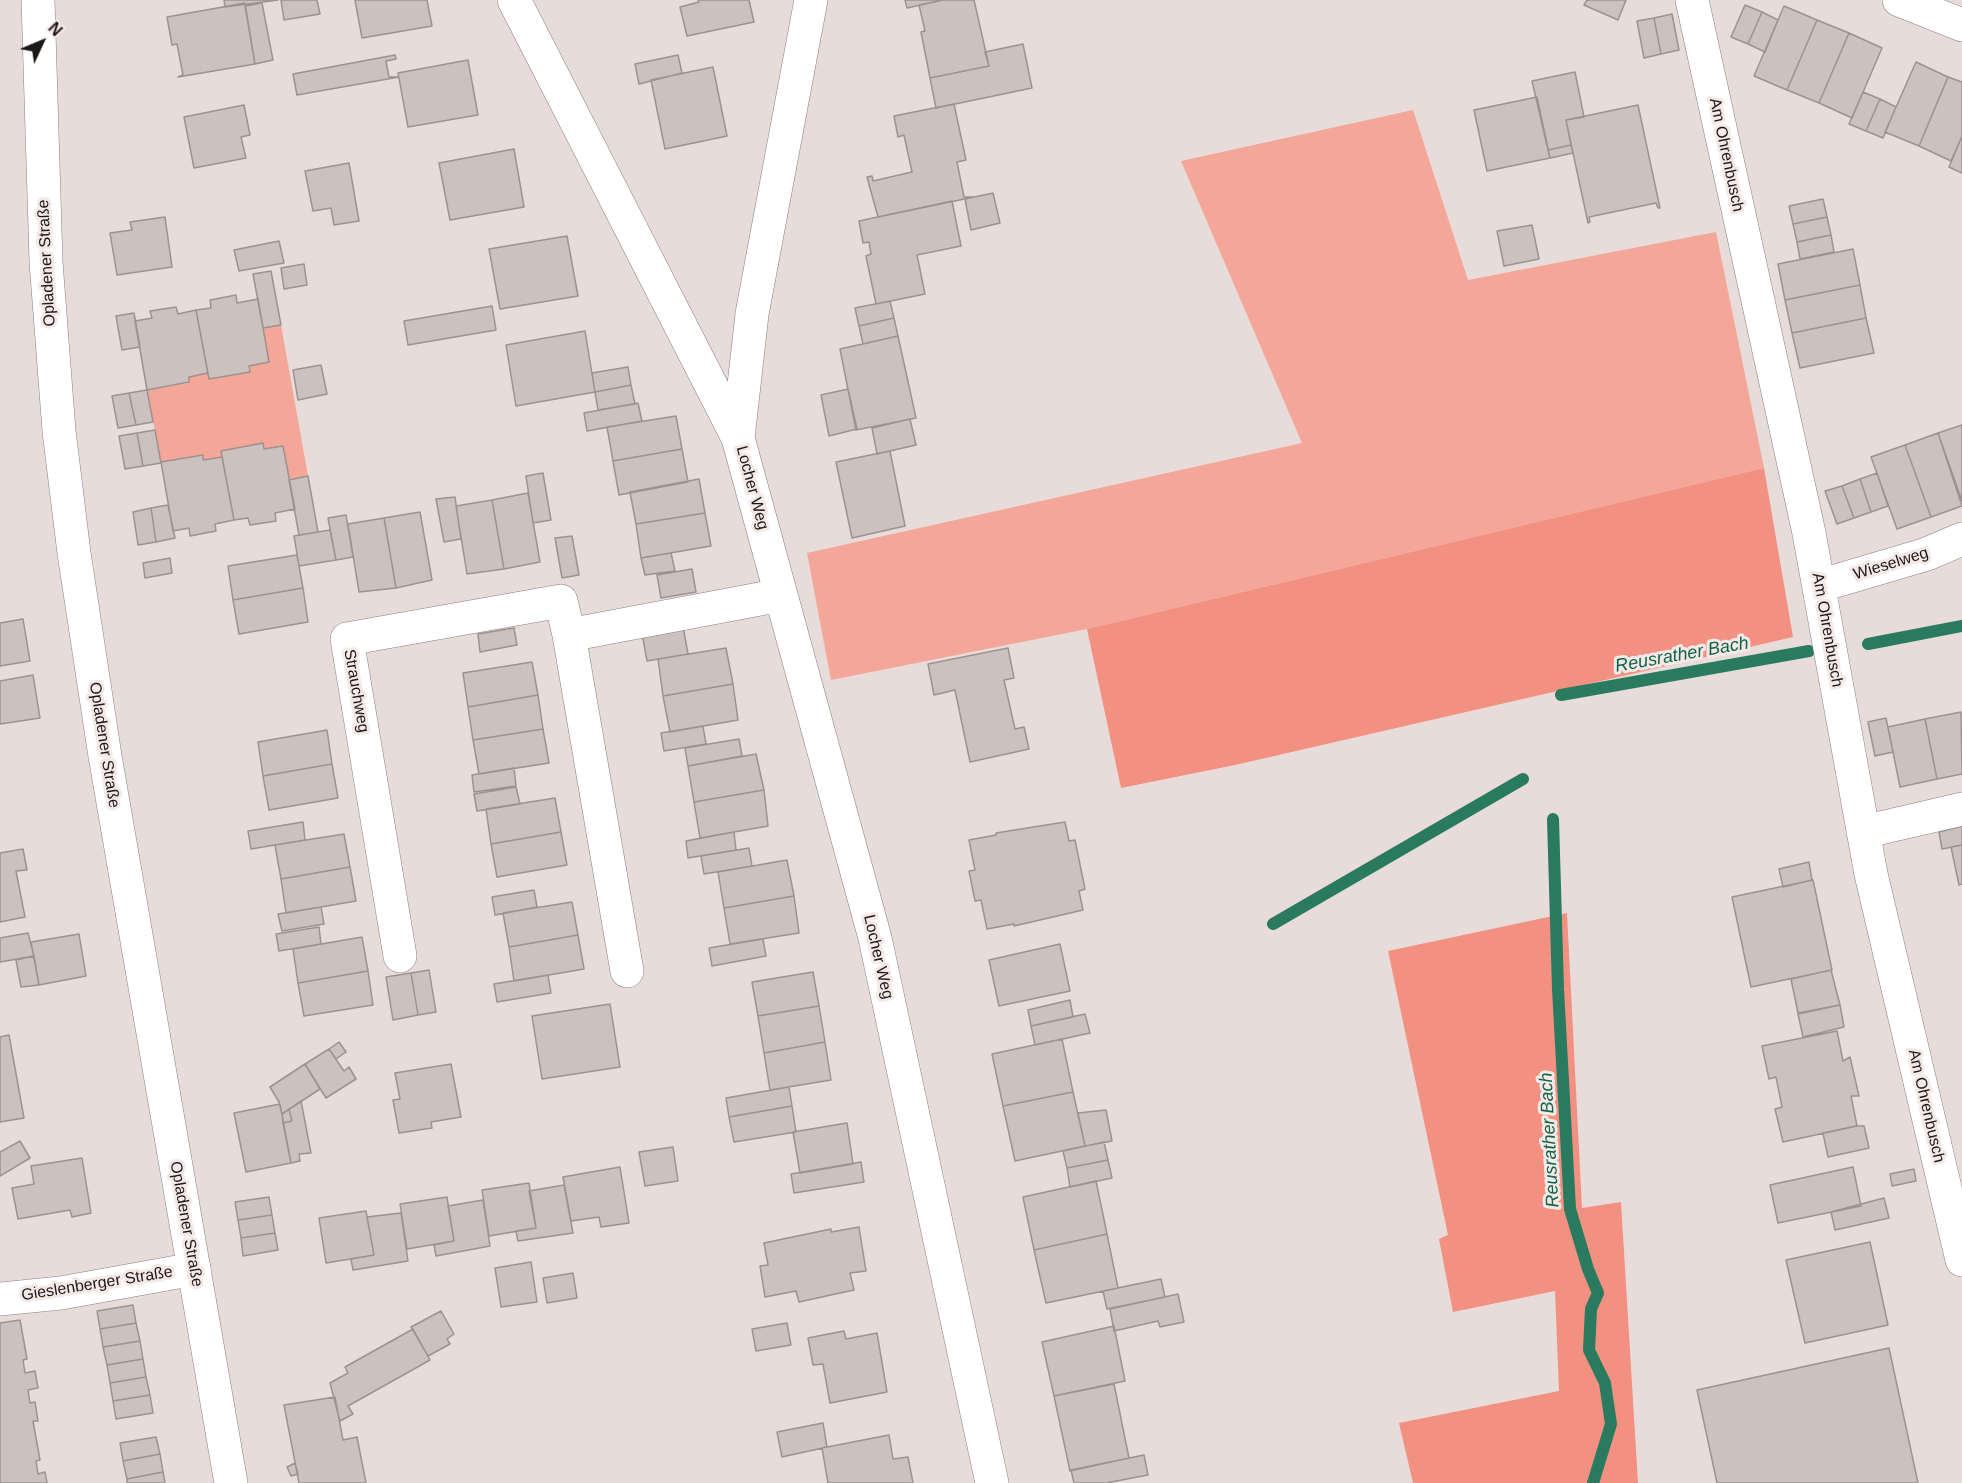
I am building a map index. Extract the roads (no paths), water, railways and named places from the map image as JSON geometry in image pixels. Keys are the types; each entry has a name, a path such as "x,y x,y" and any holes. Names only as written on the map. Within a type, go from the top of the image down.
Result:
{"street":[{"name":"Opladener Straße","path":"38,0 46,262 54,384 67,499 105,756 231,1483"},
{"name":"Locher Weg","path":"514,0 738,438 875,938 992,1483"},
{"name":"Locher Weg","path":"738,438 752,314 811,0"},
{"name":"Am Ohrenbusch","path":"1692,0 1819,586 1863,832 1962,1260"},
{"path":"1899,0 1962,25"},
{"name":"Wieselweg","path":"1819,586 1927,554 1962,539"},
{"path":"569,635 781,595"},
{"name":"Strauchweg","path":"400,956 347,639 561,601 569,635 627,971"},
{"path":"1863,832 1962,809"},
{"name":"Gieslenberger Straße","path":"0,1299 61,1293 194,1269"}],"waterway":[{"name":"Reusrather Bach","path":"1868,644 1962,626"},
{"name":"Reusrather Bach","path":"1561,695 1809,651"},
{"path":"1273,924 1523,779"},
{"name":"Reusrather Bach","path":"1553,819 1558,989 1570,1209 1588,1269 1598,1293 1591,1309 1589,1350 1605,1383 1611,1424 1593,1483"}]}
